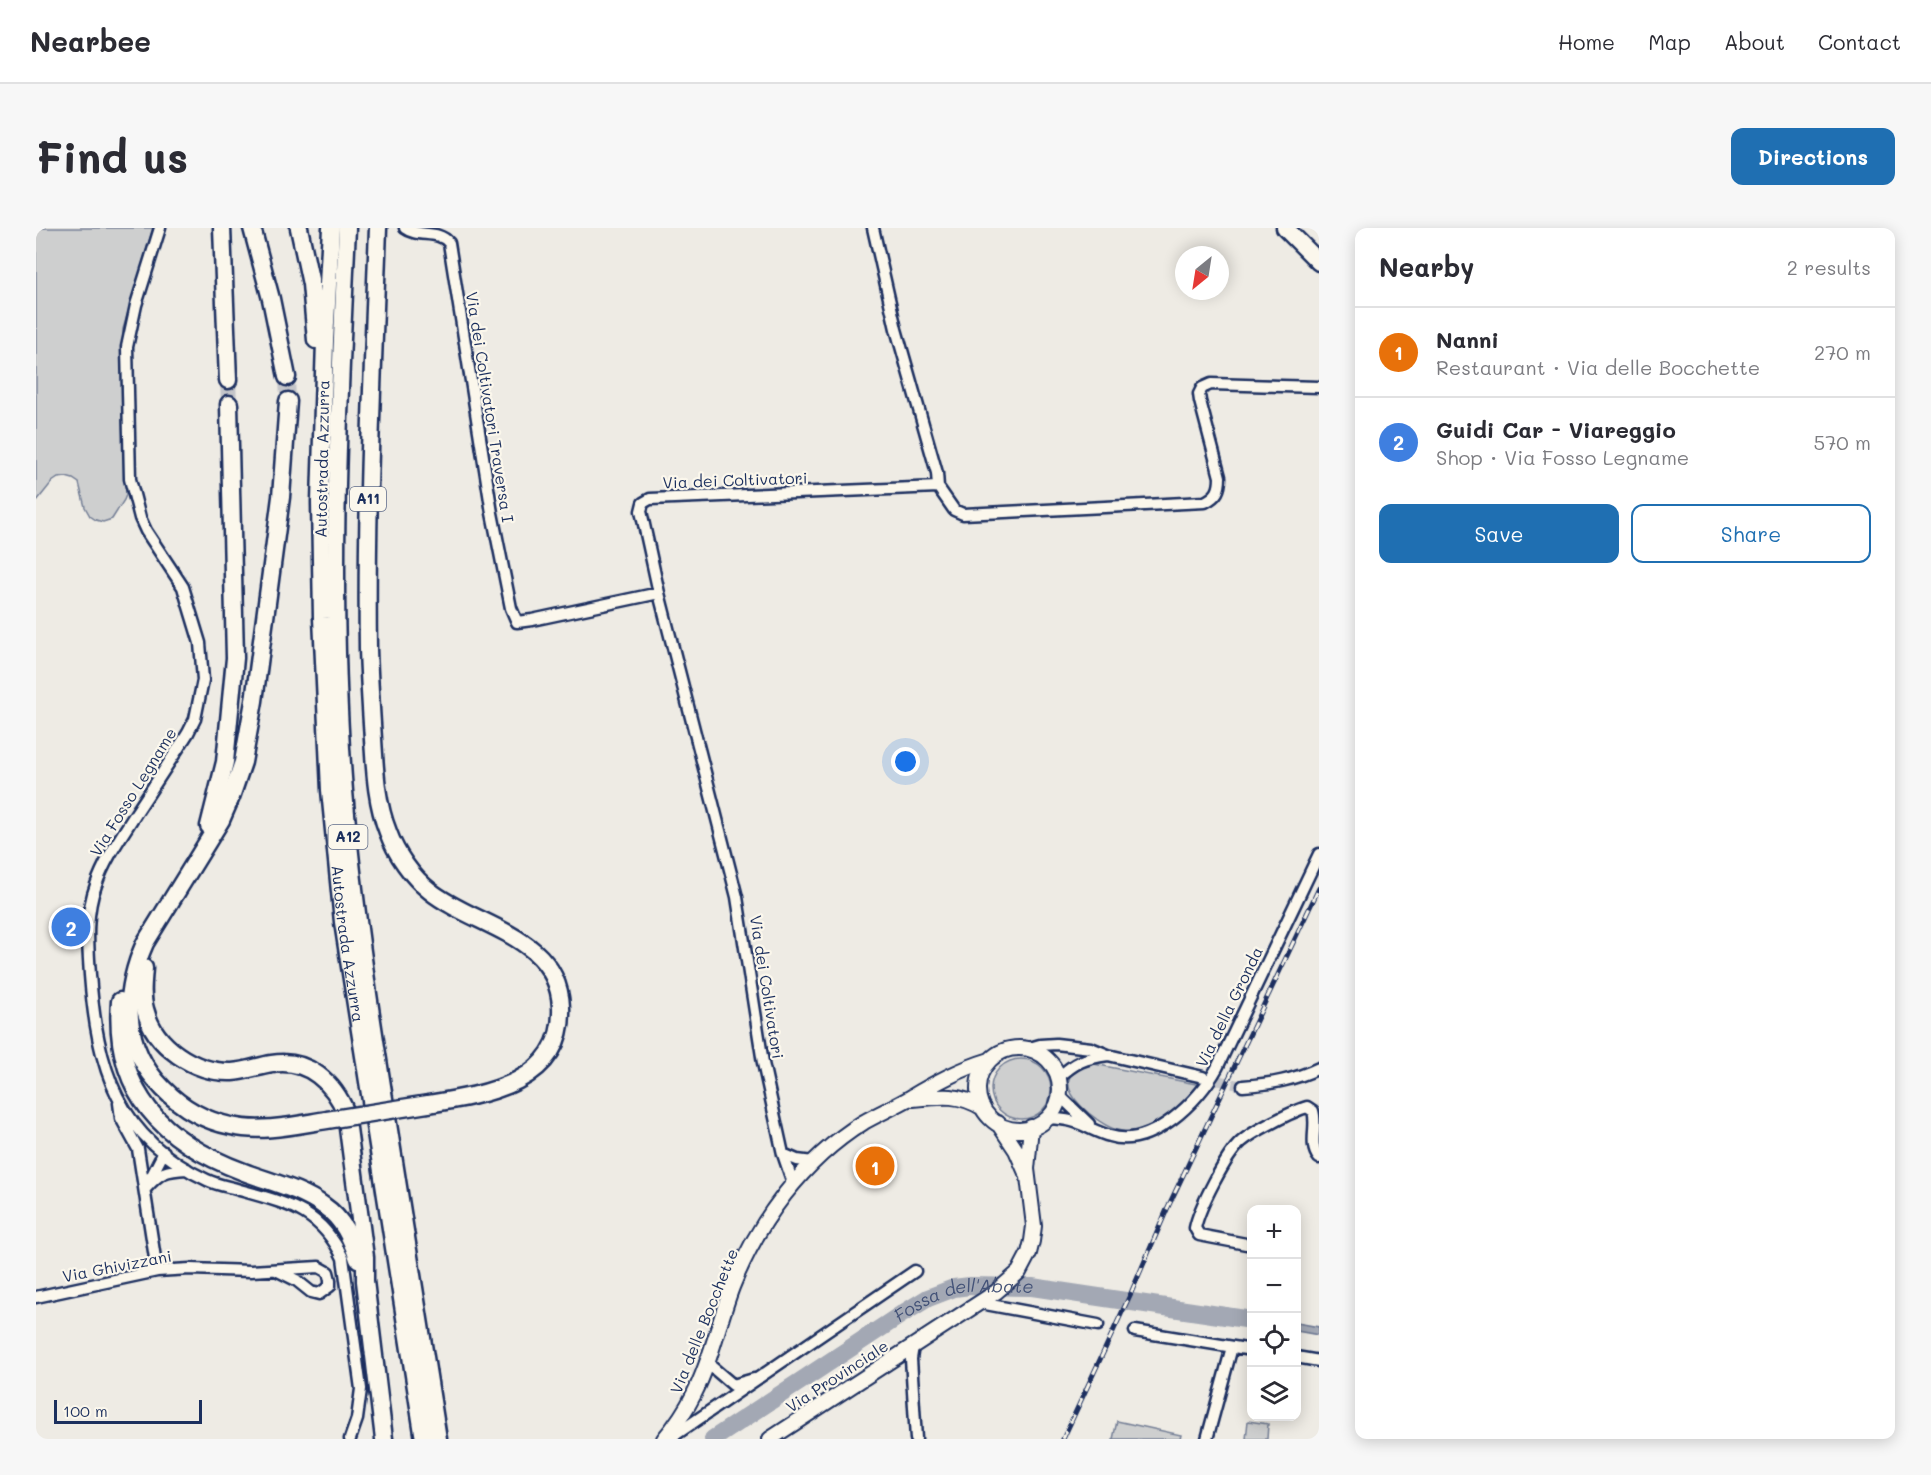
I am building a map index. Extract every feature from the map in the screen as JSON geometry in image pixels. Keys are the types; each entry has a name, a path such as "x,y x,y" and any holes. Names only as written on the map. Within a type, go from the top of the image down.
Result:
{"highway":[{"path":"222,228 228,380"},
{"path":"252,228 271,299 287,377"},
{"path":"299,228 311,284 315,321 320,502"},
{"name":"Autostrada Azzurra","path":"331,228 320,502 322,618 333,834 343,922 424,1439"},
{"name":"Autostrada Azzurra","path":"346,228 336,492 338,675 344,788 351,872 362,958 438,1439"},
{"name":"A11","path":"138,960 131,988 130,1020 139,1052 149,1070 177,1101 208,1119 243,1128 267,1129 488,1093 530,1074 543,1062 558,1033 561,1008 556,982 546,963 534,950 515,937 448,903 418,880 406,865 389,835 379,803 369,688 368,605 368,476 378,228"},
{"path":"1285,228 1319,262"},
{"path":"288,401 281,497 254,701 243,762 226,808 155,926 138,960 125,978 120,1000 120,1045 127,1070 135,1086 148,1108 170,1132 198,1152 325,1206 338,1218 347,1232 365,1281"},
{"path":"203,847 225,762 234,679 229,404"},
{"path":"145,944 142,996 146,1013 158,1036 177,1054 197,1066 220,1072 241,1071 272,1064 293,1064 314,1072 333,1088 346,1113 365,1257 365,1281 384,1439"}],"main road":[{"path":"1026,1048 1040,1054 1052,1064 1058,1078 1059,1095 1048,1118 1031,1127 1008,1128 989,1116 983,1108 978,1088 980,1078 990,1060 1006,1050 1026,1048"},
{"name":"Via delle Bocchette","path":"664,1439 679,1420 695,1392 733,1285 747,1256 777,1204 793,1182 813,1162 864,1122 930,1085 990,1060"},
{"name":"Via delle Bocchette","path":"908,1099 950,1095 972,1101 983,1108"},
{"name":"Via Provinciale","path":"998,1123 1016,1150 1028,1178"},
{"name":"Via Provinciale","path":"770,1439 980,1303 1019,1272 1029,1252 1033,1233 1028,1178 1028,1146 1031,1127"}],"street":[{"name":"Via Fosso Legname","path":"159,228 136,305 128,347 130,479 143,524 183,587 200,643 203,680 195,719 104,864 94,888 87,934 95,1024 102,1059 118,1100 153,1144 187,1169 209,1181 287,1204 305,1213 335,1240 344,1258 361,1389 357,1419 350,1439"},
{"name":"Via dei Coltivatori Traversa I","path":"405,228 414,234 438,235 449,243 492,513 511,608 516,622 659,593"},
{"path":"873,228 896,329 937,473 938,487 954,510 963,514 1205,502 1215,498 1220,486 1220,477 1200,401 1199,394 1202,388 1211,384 1319,387"},
{"name":"Via dei Coltivatori","path":"793,1182 783,1154 763,1063 737,897 659,593 641,511 643,503 650,499 938,487"},
{"name":"Via della Gronda","path":"1048,1118 1073,1121 1110,1136 1134,1138 1147,1135 1166,1123 1204,1089 1217,1068 1319,854"},
{"path":"1026,1048 1056,1044 1090,1048 1203,1077"},
{"path":"1058,1078 1078,1062 1108,1054"},
{"path":"1243,1086 1289,1080 1319,1068"},
{"name":"Via della Gronda","path":"1059,1095 1096,1130"},
{"path":"118,1100 121,1118 138,1149 145,1187"},
{"path":"1246,1244 1199,1235 1195,1228 1203,1207 1234,1150 1246,1138 1307,1107 1313,1111 1315,1116 1313,1148 1319,1158"},
{"path":"153,1144 145,1156 143,1168 157,1271"},
{"path":"145,1187 164,1152"},
{"path":"783,1154 797,1161 813,1162"},
{"path":"145,1187 165,1171 187,1169"},
{"name":"Via Ghivizzani","path":"36,1297 157,1271 276,1270"},
{"path":"669,1439 915,1271"},
{"path":"980,1303 1098,1325"},
{"path":"1135,1331 1247,1349"},
{"path":"913,1346 911,1359 916,1439"},
{"path":"1207,1439 1232,1347"},
{"path":"1301,1358 1319,1361"},
{"path":"706,1362 733,1385 762,1377"}],"shaded area":[{"path":"36,228 153,228 123,329 122,420 126,495 112,519 103,522 90,516 85,507 79,483 73,479 58,478 36,502"},
{"path":"1021,1059 1042,1068 1051,1089 1042,1110 1021,1119 1000,1110 991,1089 1000,1068"},
{"path":"1085,1064 1201,1085 1199,1090 1165,1120 1139,1132 1121,1131 1107,1126 1089,1114 1074,1097 1069,1080 1074,1071"},
{"path":"1301,1324 1319,1327 1319,1335 1301,1332"},
{"path":"1117,1421 1181,1435 1180,1439 1113,1439"},
{"path":"1248,1421 1268,1424 1267,1439 1246,1439"}],"waterway":[{"name":"Fossa dell'Abate","path":"713,1439 902,1314 928,1298 954,1288 1032,1287 1247,1319"}],"tunnel":[{"path":"287,377 288,401"},
{"path":"228,380 229,404"},
{"path":"1203,1077 1243,1086"}],"railway":[{"path":"1063,1439 1168,1207 1319,888"}],"place":[{"name":"Guidi Car - Viareggio","path":"71,927"},
{"name":"Nanni","path":"875,1166"}]}
